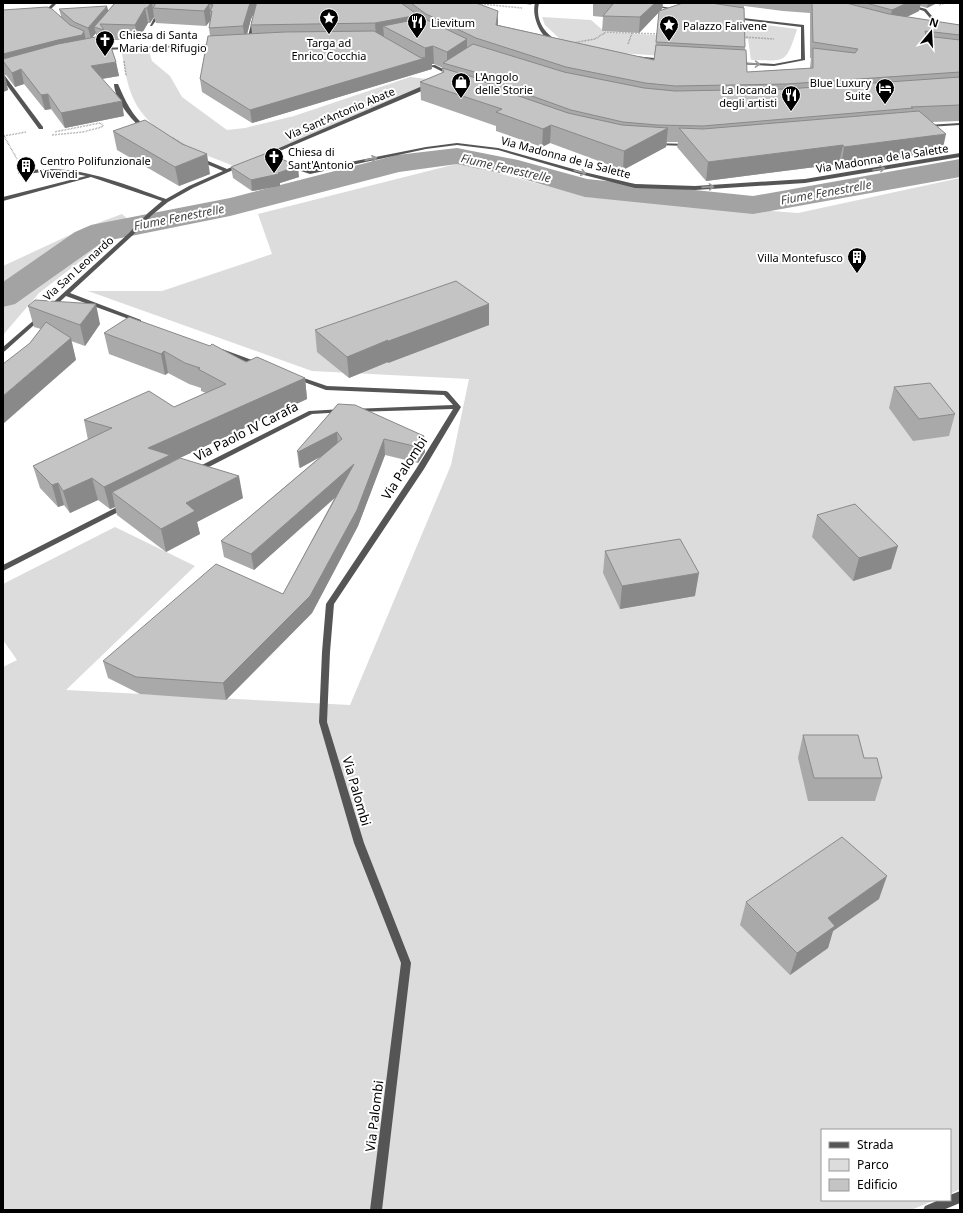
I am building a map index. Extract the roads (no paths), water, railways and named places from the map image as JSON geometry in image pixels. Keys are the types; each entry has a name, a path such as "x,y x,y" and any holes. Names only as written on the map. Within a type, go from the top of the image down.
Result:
{"street":[{"path":"41,16 55,3"},
{"path":"248,44 254,20 262,3"},
{"path":"537,3 534,9 537,24 552,41 561,46"},
{"path":"637,3 682,10"},
{"path":"900,3 925,10 936,23 960,33"},
{"path":"34,16 48,17"},
{"path":"729,17 803,26 803,60"},
{"path":"151,25 155,19"},
{"path":"953,35 960,36"},
{"path":"240,44 256,43"},
{"path":"98,48 225,45"},
{"path":"621,56 674,60"},
{"path":"727,62 774,65 803,60 810,61"},
{"path":"418,64 424,68 433,66 447,72"},
{"path":"441,76 453,68"},
{"path":"3,77 42,128"},
{"name":"Via Sant'Antonio Abate","path":"255,160 422,89 436,80"},
{"path":"116,85 122,101 132,118 148,132"},
{"path":"918,127 960,124"},
{"name":"Via Madonna de la Salette","path":"280,161 293,168 310,172 426,148 457,144 498,149 582,173 635,186 695,188 805,181 960,155"},
{"path":"648,144 693,145"},
{"path":"267,155 274,158"},
{"path":"194,157 227,172"},
{"path":"21,173 47,170 69,171 91,176 166,201 191,187 249,162"},
{"path":"3,199 91,176"},
{"name":"Via San Leonardo","path":"3,350 166,201"},
{"path":"66,294 147,324"},
{"path":"214,348 266,367"},
{"path":"288,375 326,388 446,393 458,407"},
{"name":"Via Paolo IV Carafa","path":"186,475 311,412 458,407"},
{"name":"Via Palombi","path":"376,1210 406,963 359,843 323,722 330,604 420,468 458,407"},
{"path":"3,568 131,504"},
{"path":"929,1210 950,1201"}],"waterway":[{"name":"Fiume Fenestrelle","path":"3,297 86,239 102,232 230,207 397,164 457,156 518,169 585,188 753,205 960,168"}],"place":[{"name":"Targa ad Enrico Cocchia","path":"329,35"},
{"name":"Lievitum","path":"417,39"},
{"name":"Palazzo Falivene","path":"669,42"},
{"name":"Chiesa di Santa Maria del Rifugio","path":"105,57"},
{"name":"L'Angolo delle Storie","path":"461,99"},
{"name":"Blue Luxury Suite","path":"885,105"},
{"name":"La locanda degli artisti","path":"791,112"},
{"name":"Chiesa di Sant'Antonio","path":"274,174"},
{"name":"Centro Polifunzionale Vivendi","path":"26,183"},
{"name":"Villa Montefusco","path":"857,274"}]}
